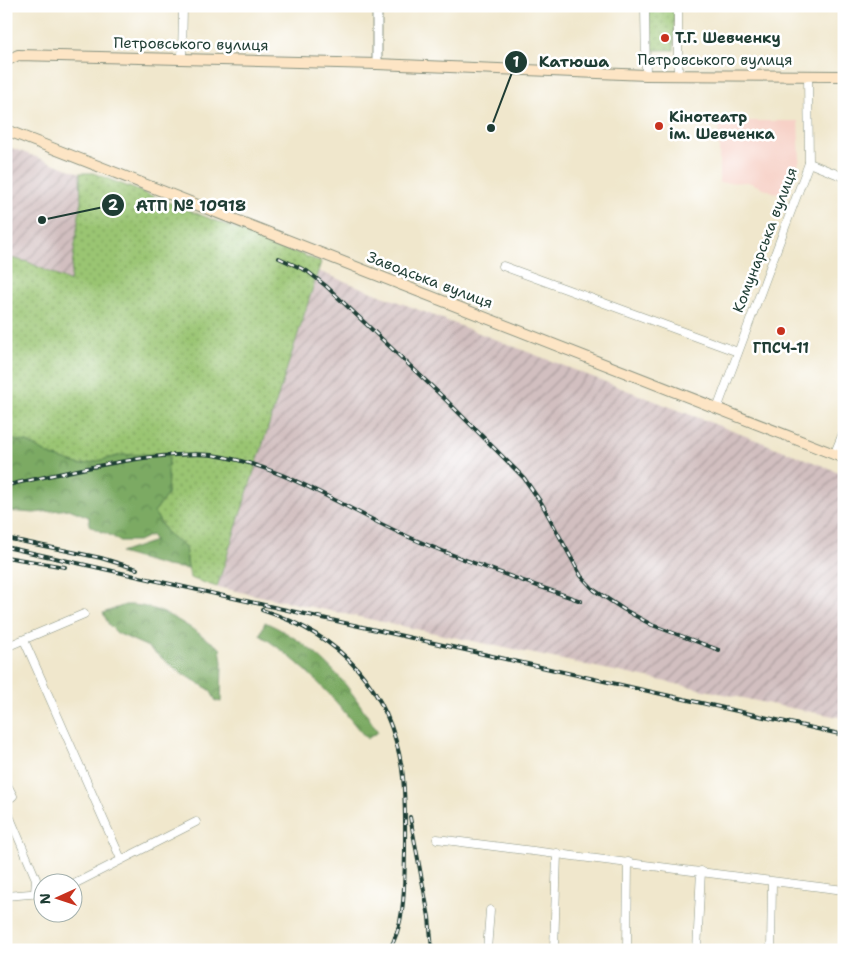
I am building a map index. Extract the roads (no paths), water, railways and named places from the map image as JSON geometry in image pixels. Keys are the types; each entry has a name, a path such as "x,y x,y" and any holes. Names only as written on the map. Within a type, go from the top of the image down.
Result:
{"main road":[{"name":"Петровського вулиця","path":"6,61 18,55 377,64 646,75 844,76"},
{"name":"Заводська вулиця","path":"6,130 839,457"}],"street":[{"path":"182,58 183,6"},
{"path":"377,6 377,64"},
{"path":"645,6 646,75"},
{"path":"678,6 678,75"},
{"name":"Комунарська вулиця","path":"717,408 809,163 808,75"},
{"path":"809,163 844,177"},
{"path":"503,266 738,352"},
{"path":"839,457 844,431"},
{"path":"6,647 84,614"},
{"path":"24,640 121,859"},
{"path":"6,783 13,796 6,801"},
{"path":"6,806 34,874"},
{"path":"82,880 196,822"},
{"path":"438,839 844,890"},
{"path":"554,950 557,853"},
{"path":"627,950 628,862"},
{"path":"697,950 701,871"},
{"path":"772,882 772,950"},
{"path":"6,896 32,894"},
{"path":"487,950 490,910"}],"railway":[{"path":"279,258 307,271 326,286 446,400 524,478 542,504 581,576 594,590 652,625 719,650"},
{"path":"7,485 97,466 152,457 205,454 239,460 289,478 387,527 432,547 581,601"},
{"path":"6,538 101,558 137,569"},
{"path":"6,547 844,735"},
{"path":"6,557 65,567"},
{"path":"262,610 290,621 315,634 337,650 356,668 373,689 386,713 402,769 405,811 403,903 399,927 389,950"},
{"path":"410,817 429,917 432,950"}],"place":[{"name":"Т.Г. Шевченку","path":"665,38"},
{"name":"Кінотеатр ім. Шевченка","path":"659,126"},
{"name":"Катюша","path":"491,128"},
{"name":"АТП № 10918","path":"42,220"},
{"name":"ГПСЧ-11","path":"781,331"}]}
